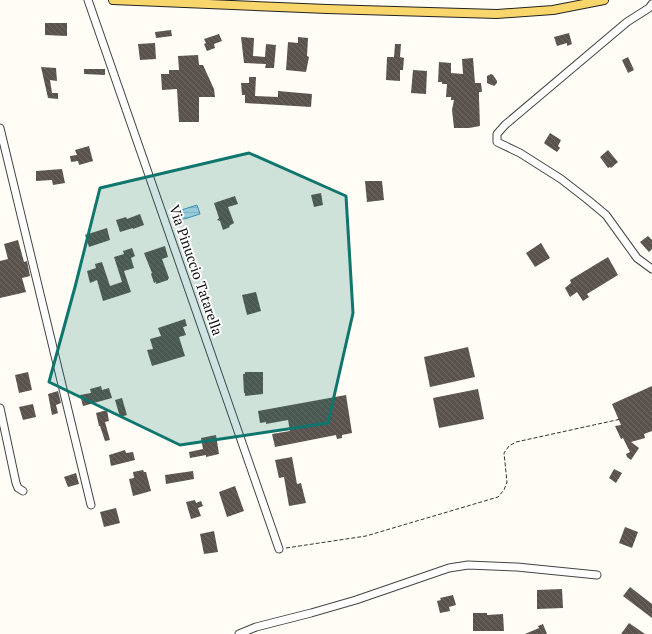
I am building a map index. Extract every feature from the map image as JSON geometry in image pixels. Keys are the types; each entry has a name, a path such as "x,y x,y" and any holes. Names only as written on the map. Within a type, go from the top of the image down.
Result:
{"main road":[{"path":"114,0 327,10 497,14 553,10 604,0"}],"street":[{"name":"Via Pinuccio Tatarella","path":"88,0 279,549"},
{"path":"652,4 649,8 627,22 505,125 497,134 497,142 520,153 561,179 588,200 606,216 636,258 652,269"},
{"path":"0,128 91,505"},
{"path":"0,408 16,483 18,488 23,491"},
{"path":"239,634 256,627 319,611 455,567 468,565 517,567 597,575"}],"path":[{"path":"279,549 366,536 498,497 504,490 507,482 504,453 509,446 516,442 621,419"}],"highlighted area":[{"path":"249,153 346,196 353,313 328,423 180,445 49,382 100,188"}],"water":[{"path":"197,205 200,214 181,220 178,211"}],"building":[{"path":"45,23 67,23 67,36 45,35"},
{"path":"171,30 172,36 156,38 155,32"},
{"path":"569,33 572,44 567,46 567,43 557,46 554,37"},
{"path":"219,34 222,41 214,44 215,48 207,51 204,44 206,43 204,39"},
{"path":"241,37 254,38 253,56 265,57 266,44 276,45 274,68 265,68 266,64 244,63"},
{"path":"298,37 308,38 307,56 309,57 306,72 286,70 288,42 298,43"},
{"path":"155,43 156,59 140,60 138,44"},
{"path":"395,44 401,44 400,57 404,58 403,70 400,70 400,81 386,80 387,57 394,57"},
{"path":"198,55 199,65 203,65 214,89 215,97 199,97 199,122 179,122 177,89 162,90 161,74 169,74 169,70 179,70 178,56"},
{"path":"628,57 634,70 628,73 622,60"},
{"path":"473,58 475,83 481,83 482,92 479,92 480,126 454,128 452,110 454,100 451,100 451,97 446,97 447,84 438,82 439,62 451,63 451,73 463,74 462,59"},
{"path":"41,67 56,68 57,81 50,80 52,93 58,93 58,99 48,98"},
{"path":"84,69 105,69 105,75 84,74"},
{"path":"413,70 427,71 426,94 411,93"},
{"path":"491,74 497,81 494,86 487,83 487,76"},
{"path":"249,77 256,77 255,96 278,97 278,91 312,94 311,107 245,103 245,95 242,95 241,83 249,83"},
{"path":"550,133 561,140 558,146 560,148 557,152 544,143"},
{"path":"89,146 93,161 79,165 78,161 71,162 70,156 77,155 75,150"},
{"path":"608,150 618,162 611,168 608,168 600,157"},
{"path":"62,169 65,183 53,185 52,180 36,181 36,171"},
{"path":"365,181 382,181 384,200 367,202"},
{"path":"321,193 323,205 314,207 311,195"},
{"path":"235,196 238,204 228,207 234,223 229,226 230,227 223,230 220,221 217,220 219,218 214,203"},
{"path":"140,214 144,225 120,232 116,220 126,217 127,219"},
{"path":"107,228 110,240 89,247 85,235"},
{"path":"648,236 652,240 652,249 649,252 640,242"},
{"path":"18,240 24,262 27,261 30,276 22,278 26,292 0,298 0,261 8,259 4,244"},
{"path":"541,243 550,258 535,267 526,253"},
{"path":"165,246 168,257 162,259 169,278 168,280 156,284 156,282 154,283 152,273 144,253"},
{"path":"132,248 135,256 131,258 134,268 124,271 131,292 103,301 97,280 90,283 87,271 96,268 95,264 102,262 110,286 122,282 114,257 124,254 123,251"},
{"path":"608,257 618,275 587,294 589,297 583,301 577,292 570,297 565,288 571,283 570,280"},
{"path":"256,292 261,311 247,315 242,295"},
{"path":"185,319 187,326 183,327 186,335 179,337 185,356 152,366 147,350 153,349 150,339 161,336 158,328"},
{"path":"468,347 475,377 430,387 424,357"},
{"path":"28,372 32,390 19,393 15,375"},
{"path":"245,372 263,372 263,394 245,396 243,374 245,374"},
{"path":"101,386 102,390 109,388 112,398 83,406 80,395 91,393 90,389"},
{"path":"652,386 652,431 644,434 645,438 631,442 639,448 631,460 626,454 630,452 623,438 621,439 615,426 621,425 612,404"},
{"path":"478,389 484,419 439,428 433,398"},
{"path":"58,391 61,403 56,405 58,413 52,415 48,394"},
{"path":"346,395 352,433 342,435 342,438 337,439 336,435 275,447 272,434 290,431 288,420 266,424 266,422 260,423 258,411"},
{"path":"122,398 127,415 120,417 115,400"},
{"path":"33,404 36,417 23,420 19,407"},
{"path":"107,410 109,421 105,422 110,440 105,441 96,413"},
{"path":"216,435 219,454 190,458 189,452 203,449 201,438"},
{"path":"125,450 126,453 133,452 135,460 111,466 109,455"},
{"path":"292,457 297,484 301,483 306,503 289,506 284,477 279,478 275,460"},
{"path":"614,469 622,473 616,483 609,478"},
{"path":"143,470 146,472 151,491 133,496 129,479 134,478 133,472"},
{"path":"193,471 194,479 166,484 165,475"},
{"path":"76,473 79,484 68,487 64,477"},
{"path":"235,486 244,511 227,517 219,492"},
{"path":"195,500 196,503 201,501 203,506 198,508 201,516 191,519 186,502"},
{"path":"116,508 120,523 104,527 100,512"},
{"path":"625,527 638,532 632,548 619,543"},
{"path":"214,531 218,552 204,554 200,534"},
{"path":"630,587 652,604 652,618 623,596"},
{"path":"562,589 563,608 537,609 537,590"},
{"path":"453,595 456,605 449,607 450,611 440,613 437,601 441,600 440,598"},
{"path":"473,613 487,613 487,615 503,614 504,631 473,631"},
{"path":"629,623 645,634 621,634"},
{"path":"543,624 547,634 525,634 539,628 538,626"}]}
